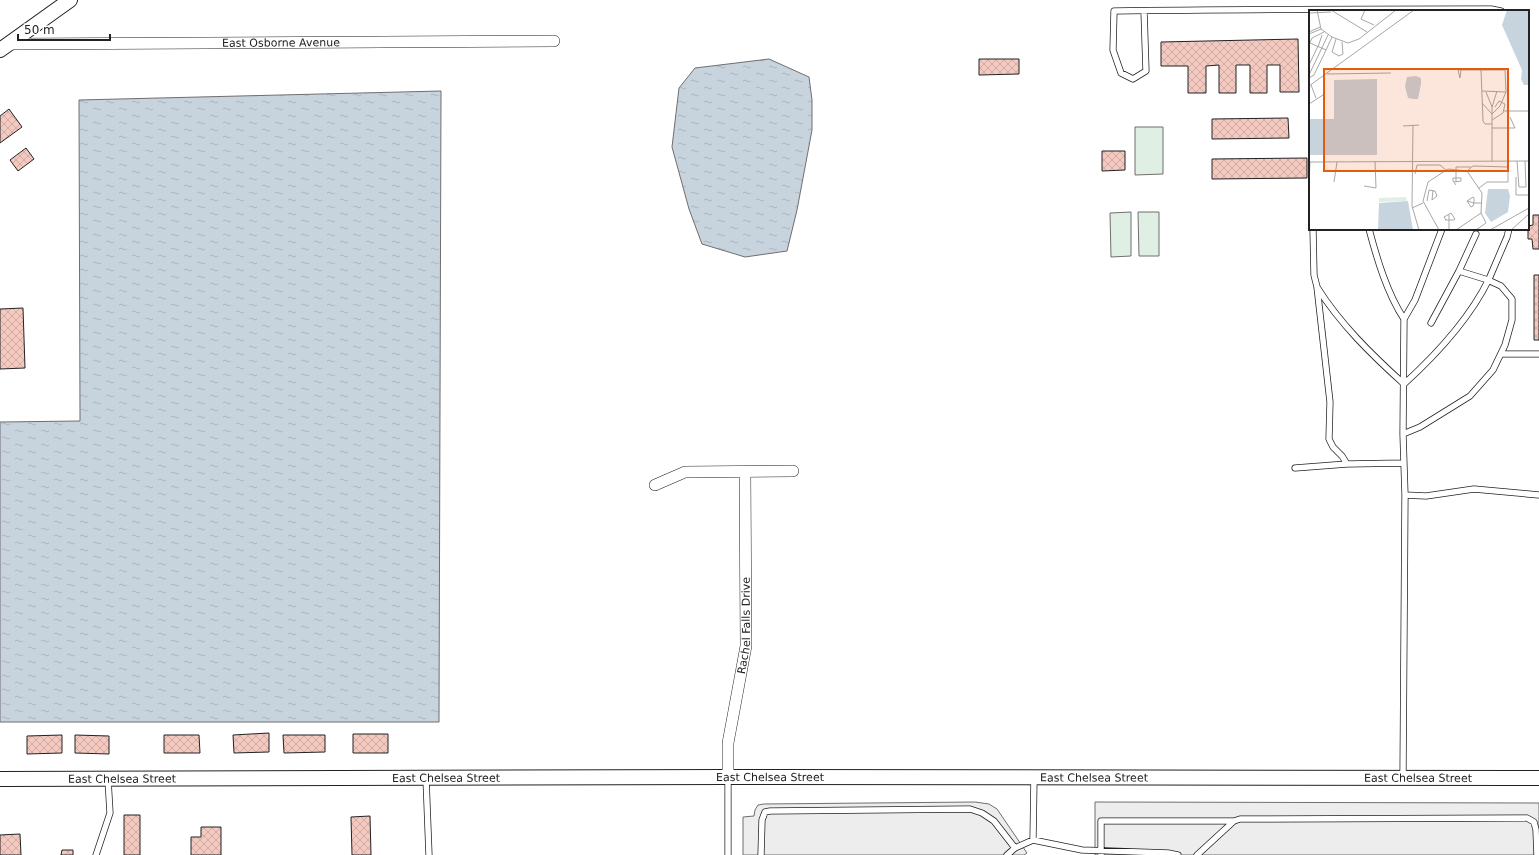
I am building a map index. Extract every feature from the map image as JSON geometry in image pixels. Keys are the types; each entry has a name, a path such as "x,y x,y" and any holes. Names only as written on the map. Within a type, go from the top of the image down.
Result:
{"street":[{"path":"4,47 70,0"},
{"name":"East Osborne Avenue","path":"4,47 554,41"},
{"path":"654,485 685,472 793,471"},
{"name":"Rachel Falls Drive","path":"728,777 728,743 746,646 745,472"},
{"name":"East Chelsea Street","path":"0,779 728,777 1539,778"}],"lane":[{"path":"1144,11 1146,71 1133,79 1121,73 1113,50 1114,11 1309,10"},
{"path":"1312,10 1496,10"},
{"path":"1313,230 1314,275 1317,287 1330,402 1329,439 1333,447 1342,456 1347,464"},
{"path":"1369,230 1375,251 1396,306 1404,319"},
{"path":"1403,778 1405,495 1403,434 1404,319 1415,300 1442,230"},
{"path":"1404,384 1448,341 1471,310 1488,280 1509,230"},
{"path":"1431,323 1459,271 1476,234"},
{"path":"1403,434 1420,427 1470,396 1493,370 1505,346 1512,320 1512,298 1501,286 1488,280 1459,271"},
{"path":"1317,287 1324,299 1371,353 1404,384"},
{"path":"1501,354 1539,354"},
{"path":"1295,468 1347,464 1404,463"},
{"path":"1405,495 1426,496 1474,489 1539,495"},
{"path":"728,777 728,855"},
{"path":"1033,840 1034,777"},
{"path":"426,778 429,855"},
{"path":"96,855 110,813 108,779"},
{"path":"761,855 762,820 765,812 770,811 970,810 982,812 994,821 1015,848"},
{"path":"1101,853 1101,821 1527,818 1534,822 1536,830 1537,855"},
{"path":"1197,855 1234,821"},
{"path":"1007,855 1015,848 1033,840 1101,853 1168,853 1178,855"}],"green space":[{"path":"1135,127 1163,127 1163,174 1135,175"},
{"path":"1131,212 1131,256 1111,257 1110,213"},
{"path":"1138,212 1159,212 1159,256 1139,256"}],"shaded area":[{"path":"975,802 989,804 997,809 1027,853 1024,855 743,855 743,817 754,816 758,805"},
{"path":"1095,802 1539,803 1539,855 1095,855"}],"water":[{"path":"769,59 809,77 812,100 812,130 797,210 787,251 745,257 702,244 689,209 672,147 679,88 695,68"},
{"path":"441,91 439,722 0,722 0,422 80,421 79,100"}],"building":[{"path":"1298,39 1299,92 1280,92 1280,65 1267,65 1267,93 1250,93 1250,65 1236,65 1236,93 1219,93 1219,65 1206,66 1206,93 1188,93 1188,66 1161,66 1161,42"},
{"path":"979,59 1019,59 1019,74 979,75"},
{"path":"9,109 22,127 0,143 0,116"},
{"path":"1288,118 1289,138 1212,139 1212,119"},
{"path":"26,148 34,159 18,171 10,160"},
{"path":"1102,151 1125,151 1125,170 1102,171"},
{"path":"1307,158 1307,178 1212,179 1212,159"},
{"path":"1533,215 1539,215 1539,249 1533,249 1532,239 1528,239 1529,226 1533,225"},
{"path":"1534,275 1539,275 1539,340 1534,340"},
{"path":"23,308 25,368 0,369 0,309"},
{"path":"269,733 269,752 234,753 233,735"},
{"path":"353,734 388,734 388,753 353,753"},
{"path":"62,735 62,753 27,754 27,736"},
{"path":"75,735 109,736 109,754 75,753"},
{"path":"164,735 199,735 200,753 164,753"},
{"path":"283,735 325,735 325,752 284,753"},
{"path":"124,815 140,815 140,855 124,855"},
{"path":"370,816 371,855 352,855 351,817"},
{"path":"201,827 221,827 221,855 191,855 191,837 201,837"},
{"path":"20,834 21,855 0,855 0,835"},
{"path":"62,850 73,850 73,855 61,855"}]}
